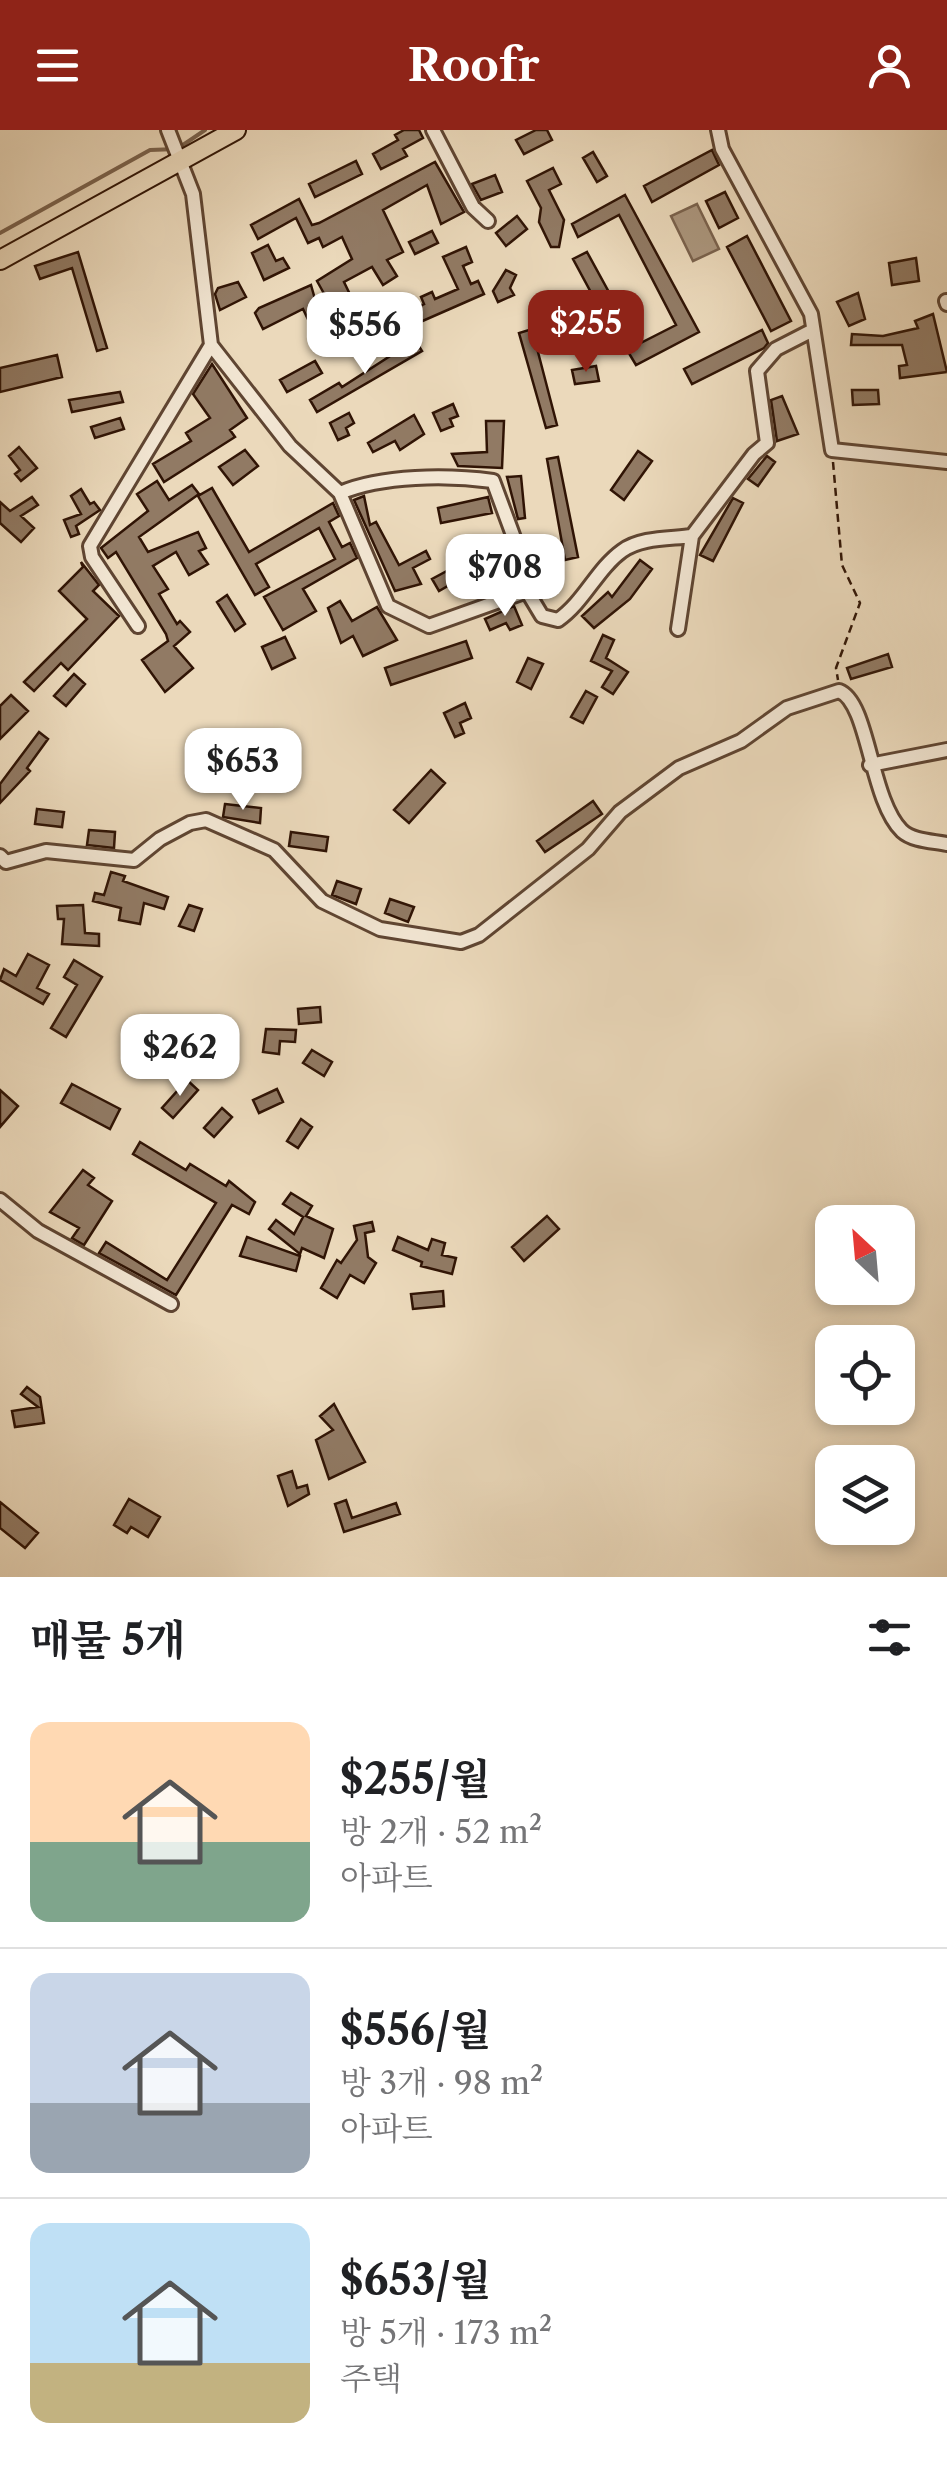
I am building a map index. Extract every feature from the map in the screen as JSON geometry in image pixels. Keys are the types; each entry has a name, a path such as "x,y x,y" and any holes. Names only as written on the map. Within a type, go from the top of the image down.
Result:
{"main road":[{"path":"0,260 236,130"}],"street":[{"path":"168,130 194,194 211,344 290,446 340,493 388,606 418,624 429,626 527,592"},
{"path":"433,130 473,208 488,221"},
{"path":"718,130 722,149 811,314 832,450 947,462"},
{"path":"678,629 692,536 754,454 767,443 757,372 776,349 814,330"},
{"path":"138,626 92,557 90,546 211,344"},
{"path":"340,493 424,474 446,481 492,481 520,554 527,592 542,616 558,620 572,611 621,551 640,542 692,536"},
{"path":"0,856 6,862 46,850 134,860 160,839 190,823 206,820 274,850 322,901 365,922 380,929 461,942 479,935 588,849 620,812 679,768 741,742 786,708 814,696 839,692 858,707 876,787 903,832 947,844"},
{"path":"870,764 947,750"},
{"path":"0,1200 38,1231 171,1304"}],"path":[{"path":"832,450 842,564 860,603 836,668 839,692"}],"shaded area":[{"path":"697,204 719,249 693,261 671,216"}],"building":[{"path":"404,130 419,130 423,138 403,149 407,156 381,169 373,154 398,140 395,135"},
{"path":"536,130 547,130 552,140 524,154 516,140"},
{"path":"712,150 719,165 652,202 644,186"},
{"path":"593,152 607,176 597,182 583,158"},
{"path":"356,161 362,174 315,197 309,184"},
{"path":"435,162 464,212 441,224 427,185 383,210 403,252 387,260 397,276 383,285 372,267 344,282 359,313 341,324 317,281 352,259 342,237 323,247 319,238 308,243 296,218 258,239 251,225 299,199 312,225 319,223"},
{"path":"553,168 561,184 549,190 564,220 559,247 551,247 539,222 541,208 527,181"},
{"path":"495,175 502,192 481,200 472,184"},
{"path":"725,192 738,218 719,228 706,201"},
{"path":"625,195 699,332 636,365 627,350 676,325 619,215 578,237 572,224"},
{"path":"517,216 527,229 506,246 496,233"},
{"path":"432,231 438,243 415,254 409,242"},
{"path":"747,236 791,321 771,331 727,247"},
{"path":"268,245 276,261 283,258 289,268 264,280 252,253"},
{"path":"466,247 472,262 463,266 471,284 478,281 484,294 418,323 413,309 424,304 421,297 432,292 435,299 458,289 443,257"},
{"path":"78,252 107,348 97,351 72,268 40,279 35,266"},
{"path":"587,252 628,327 614,335 573,259"},
{"path":"916,258 919,281 892,285 889,263"},
{"path":"506,270 516,275 510,288 514,295 498,302 493,291"},
{"path":"238,282 246,297 220,310 215,294 218,288"},
{"path":"311,285 324,331 315,334 303,309 263,329 255,313 259,308"},
{"path":"858,293 865,319 849,326 837,302"},
{"path":"572,299 591,330 580,335 565,302"},
{"path":"933,314 947,372 900,378 899,366 907,365 902,345 851,345 852,334 883,336 918,328 915,321"},
{"path":"532,329 557,425 546,428 519,333"},
{"path":"762,330 768,343 764,348 692,384 684,369"},
{"path":"415,340 422,351 317,412 310,400 339,383 342,387"},
{"path":"57,355 62,377 0,392 0,368"},
{"path":"315,361 322,373 287,392 280,380"},
{"path":"212,364 247,418 230,430 235,437 164,482 153,464 191,441 186,433 210,418 193,394"},
{"path":"596,366 599,381 575,384 572,370"},
{"path":"852,390 878,390 879,404 853,405"},
{"path":"120,392 123,402 72,412 69,400"},
{"path":"782,396 798,434 777,441 771,400"},
{"path":"453,404 458,416 450,419 453,426 441,431 433,413"},
{"path":"349,413 354,423 346,428 349,435 338,440 330,423"},
{"path":"414,415 424,434 400,450 395,441 373,452 368,443"},
{"path":"120,418 124,429 95,438 91,427"},
{"path":"486,421 504,421 502,468 458,466 452,454 487,452"},
{"path":"19,447 37,468 21,481 15,474 20,470 9,456"},
{"path":"245,450 258,466 233,485 219,467"},
{"path":"638,451 652,461 624,500 611,490"},
{"path":"767,456 775,462 758,486 748,479"},
{"path":"558,457 578,557 565,560 547,459"},
{"path":"521,476 525,518 518,519 507,477"},
{"path":"157,481 169,500 192,485 199,494 139,537 148,552 198,532 206,548 199,551 208,564 189,575 176,552 153,566 168,589 159,594 177,624 180,621 190,632 174,646 193,668 165,692 142,660 168,641 166,634 116,552 108,558 101,548 148,511 137,494"},
{"path":"212,488 249,552 333,503 339,516 329,522 342,547 350,543 357,558 303,589 316,611 283,630 264,597 335,559 319,528 256,564 269,587 255,595 198,496"},
{"path":"81,489 90,504 94,502 100,510 76,526 79,534 71,537 64,520 81,514 71,496"},
{"path":"364,496 370,525 376,522 399,565 426,551 430,559 413,568 421,584 395,591 354,500"},
{"path":"32,497 38,505 21,516 34,528 21,542 0,523 0,502 10,511"},
{"path":"488,497 492,513 441,523 438,508"},
{"path":"733,498 743,503 713,561 700,555"},
{"path":"490,548 506,577 497,582 486,564 439,591 432,579"},
{"path":"640,560 652,569 630,599 594,628 582,616 608,592 612,597"},
{"path":"81,562 99,585 93,591 119,616 68,670 61,663 34,691 24,682 87,619 59,591 83,567"},
{"path":"227,595 245,624 235,631 217,602"},
{"path":"340,601 352,621 377,607 397,640 363,656 353,636 341,643 328,608"},
{"path":"514,606 522,625 510,630 506,623 490,630 485,619"},
{"path":"603,635 614,640 606,658 628,672 613,694 602,687 612,671 591,661"},
{"path":"285,637 295,658 272,669 262,647"},
{"path":"466,641 472,658 391,685 385,668"},
{"path":"888,654 892,667 851,679 847,668"},
{"path":"528,658 543,664 531,689 517,682"},
{"path":"74,674 85,684 66,706 54,696"},
{"path":"586,691 597,697 583,723 571,717"},
{"path":"11,695 28,711 0,739 0,706"},
{"path":"465,703 471,718 460,723 464,733 455,737 444,713"},
{"path":"39,732 48,739 27,768 30,771 0,803 0,784"},
{"path":"431,770 445,783 409,823 394,810"},
{"path":"593,801 602,814 545,852 537,841"},
{"path":"225,804 261,808 260,823 223,817"},
{"path":"37,809 64,812 62,827 35,824"},
{"path":"89,830 115,832 114,848 87,845"},
{"path":"291,832 328,837 326,851 289,846"},
{"path":"111,872 125,876 123,881 168,897 164,909 144,903 140,924 119,920 121,908 93,901 95,893 104,895"},
{"path":"337,881 361,889 356,904 332,895"},
{"path":"390,899 414,907 408,922 385,913"},
{"path":"83,905 85,933 99,934 99,946 62,944 64,919 58,919 57,906"},
{"path":"189,905 202,909 194,931 179,926"},
{"path":"28,954 49,965 37,988 49,994 43,1004 0,980 4,969 16,976"},
{"path":"74,960 102,977 66,1037 51,1028 77,985 64,977"},
{"path":"320,1007 321,1022 299,1024 298,1009"},
{"path":"266,1029 296,1030 295,1042 280,1041 279,1054 263,1052"},
{"path":"312,1050 332,1062 324,1076 303,1063"},
{"path":"187,1080 198,1090 173,1118 162,1108"},
{"path":"72,1084 120,1109 110,1129 61,1103"},
{"path":"277,1089 283,1102 259,1113 253,1100"},
{"path":"0,1090 18,1106 0,1127"},
{"path":"222,1108 232,1117 214,1137 204,1128"},
{"path":"301,1119 312,1127 298,1148 287,1141"},
{"path":"140,1142 186,1170 190,1164 226,1186 229,1181 255,1202 249,1214 232,1205 176,1295 99,1253 106,1242 167,1280 216,1203 133,1154"},
{"path":"83,1170 94,1178 88,1185 112,1201 84,1245 72,1238 79,1228 50,1212"},
{"path":"291,1193 312,1206 306,1216 333,1229 324,1258 302,1248 300,1254 269,1229 276,1220 294,1234 303,1217 283,1204"},
{"path":"547,1216 559,1229 524,1261 512,1247"},
{"path":"372,1222 374,1231 365,1233 368,1257 376,1263 364,1283 350,1275 337,1298 321,1288 337,1260 341,1263 357,1240 354,1226"},
{"path":"247,1237 300,1256 296,1271 240,1256"},
{"path":"398,1237 428,1250 432,1239 445,1243 442,1255 456,1258 452,1274 421,1266 422,1262 393,1250"},
{"path":"443,1291 444,1306 413,1309 411,1294"},
{"path":"27,1387 40,1397 44,1423 15,1427 12,1411 38,1407 21,1394"},
{"path":"334,1404 365,1462 329,1479 316,1440 333,1430 320,1416"},
{"path":"292,1471 297,1488 307,1485 309,1494 288,1506 278,1476"},
{"path":"129,1499 160,1517 148,1537 131,1527 127,1533 114,1525"},
{"path":"346,1500 352,1518 396,1503 400,1514 344,1532 335,1504"},
{"path":"0,1502 38,1533 25,1548 0,1528"}],"waterway":[{"path":"0,233 150,150 177,149 205,130"}]}
